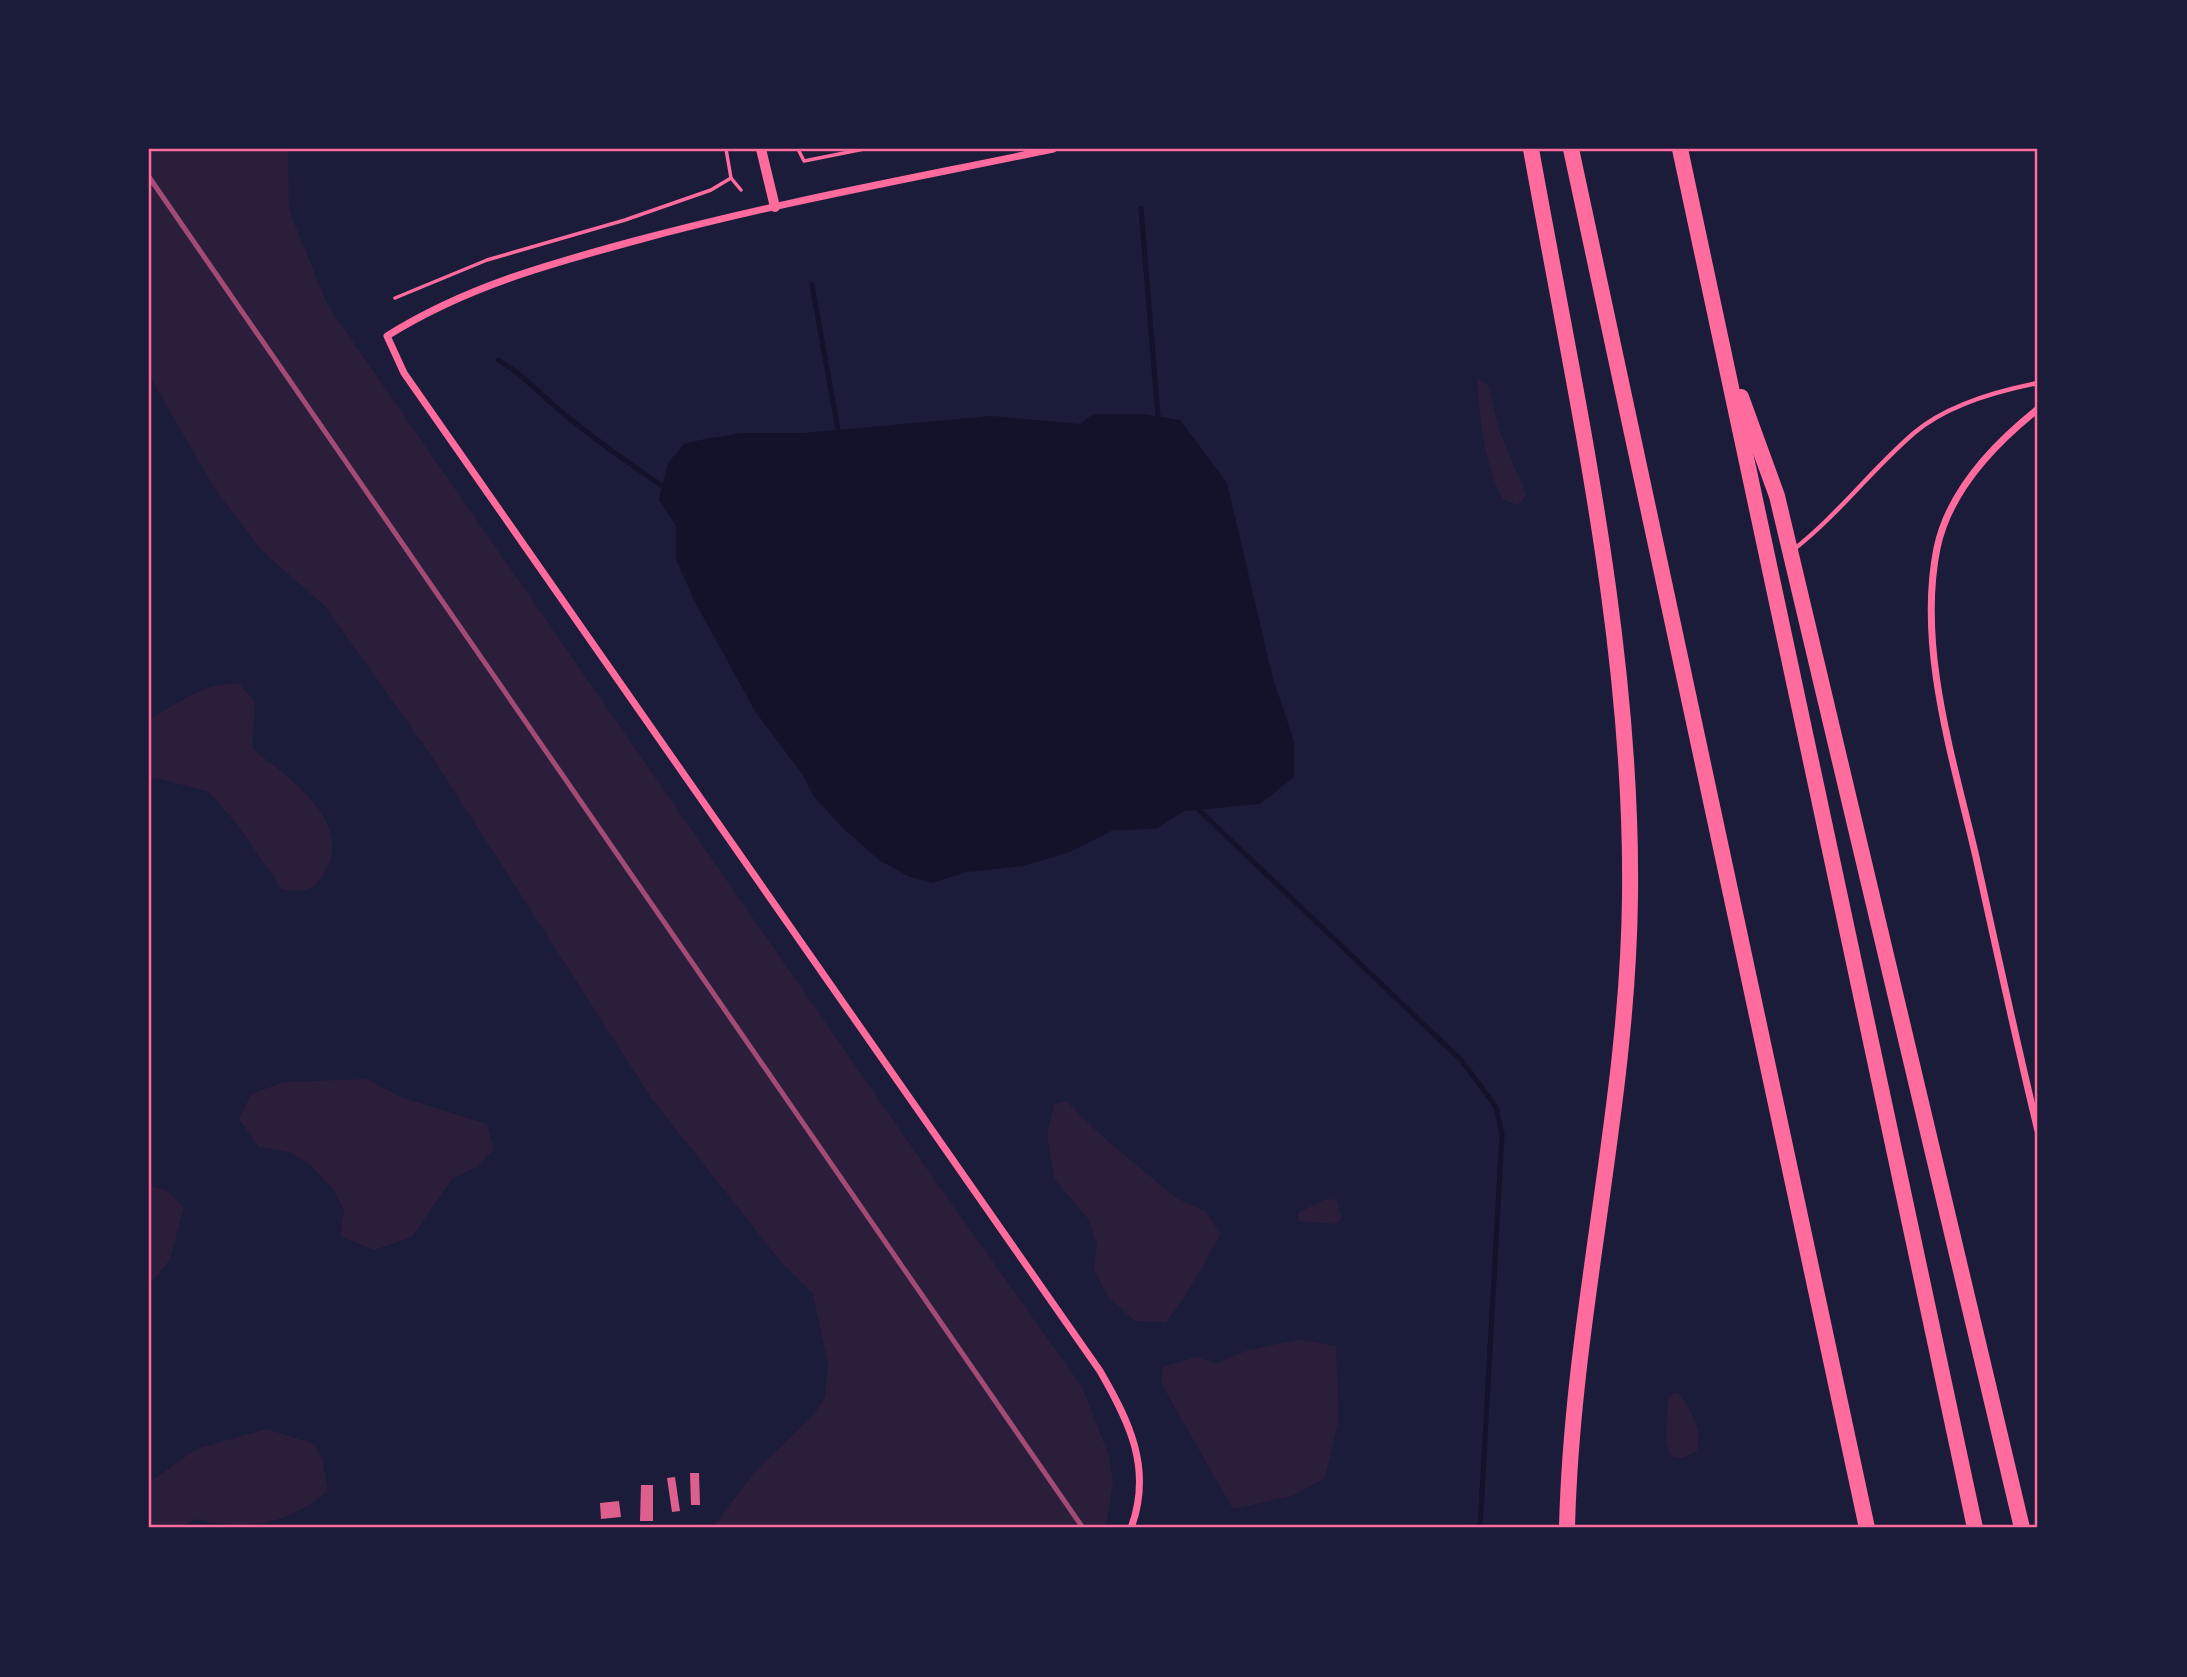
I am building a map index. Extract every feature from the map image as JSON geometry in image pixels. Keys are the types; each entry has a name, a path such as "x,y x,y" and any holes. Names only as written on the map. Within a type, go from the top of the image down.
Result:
{"highway":[{"path":"1531,149 1600,543 1624,715 1628,817 1630,898 1619,1057 1574,1394 1567,1528"},
{"path":"1571,149 1867,1528"},
{"path":"1679,149 1975,1528"},
{"path":"1720,336 1777,496 2022,1528"}],"street":[{"path":"761,149 775,207"},
{"path":"1053,149 693,225 529,270 473,290 422,315 387,337 404,373 1100,1371 1129,1424 1135,1441 1140,1485 1131,1528"},
{"path":"2038,409 1997,445 1954,498 1938,546 1930,607 1932,649 1957,776 2038,1131"}],"lane":[{"path":"1790,552 1816,532 1915,432 1962,405 2038,383"}],"path":[{"path":"726,149 731,177 741,190"},
{"path":"799,149 804,161 864,149"},
{"path":"395,298 487,260 625,220 722,185 731,177"}],"shaded area":[{"path":"149,149 288,149 289,210 328,306 936,1182 1082,1387 1108,1453 1113,1482 1106,1528 712,1528 753,1474 814,1414 825,1397 828,1365 813,1294 781,1262 652,1099 431,755 325,606 263,552 216,491 149,375"},
{"path":"1477,379 1488,384 1500,432 1526,495 1518,505 1502,499 1491,470 1481,426"},
{"path":"1093,414 1142,414 1180,420 1227,483 1273,679 1294,741 1294,777 1260,804 1184,811 1156,829 1113,830 1070,852 1023,866 967,872 931,883 908,876 879,860 815,798 802,774 755,711 694,600 676,559 676,526 659,500 668,463 684,444 741,433 804,433 991,416 1080,424"},
{"path":"238,683 255,701 252,748 314,803 332,837 331,856 323,875 315,885 306,890 282,889 239,827 209,792 156,778 149,781 149,719 201,690"},
{"path":"368,1079 398,1096 487,1124 494,1149 477,1167 452,1179 412,1237 374,1250 340,1236 344,1210 333,1189 308,1163 288,1152 259,1147 239,1119 251,1094 284,1082"},
{"path":"1066,1101 1103,1137 1176,1198 1205,1211 1221,1234 1184,1298 1166,1322 1135,1321 1107,1296 1094,1269 1097,1244 1089,1220 1054,1178 1047,1136 1054,1104"},
{"path":"151,1186 166,1190 184,1207 170,1259 149,1286"},
{"path":"1336,1199 1342,1219 1334,1224 1298,1221 1298,1213 1324,1200"},
{"path":"1299,1339 1336,1346 1339,1419 1325,1478 1292,1496 1233,1509 1161,1383 1163,1367 1196,1357 1216,1363 1246,1351"},
{"path":"1678,1392 1691,1413 1698,1434 1697,1451 1683,1458 1673,1457 1666,1444 1668,1396"},
{"path":"266,1429 315,1444 322,1458 328,1491 297,1512 266,1523 233,1525 197,1519 178,1528 149,1528 149,1483 196,1449"}],"building":[{"path":"690,1473 699,1473 700,1505 691,1505"},
{"path":"675,1477 680,1511 672,1512 667,1478"},
{"path":"641,1485 653,1485 653,1521 640,1521"},
{"path":"619,1501 621,1517 601,1519 600,1503"}],"waterway":[{"path":"1141,209 1158,416"},
{"path":"812,285 838,430"},
{"path":"498,360 525,379 588,433 661,485"},
{"path":"1198,809 1462,1061 1496,1107 1502,1134 1480,1528"}],"railway":[{"path":"149,177 1083,1528"}]}
